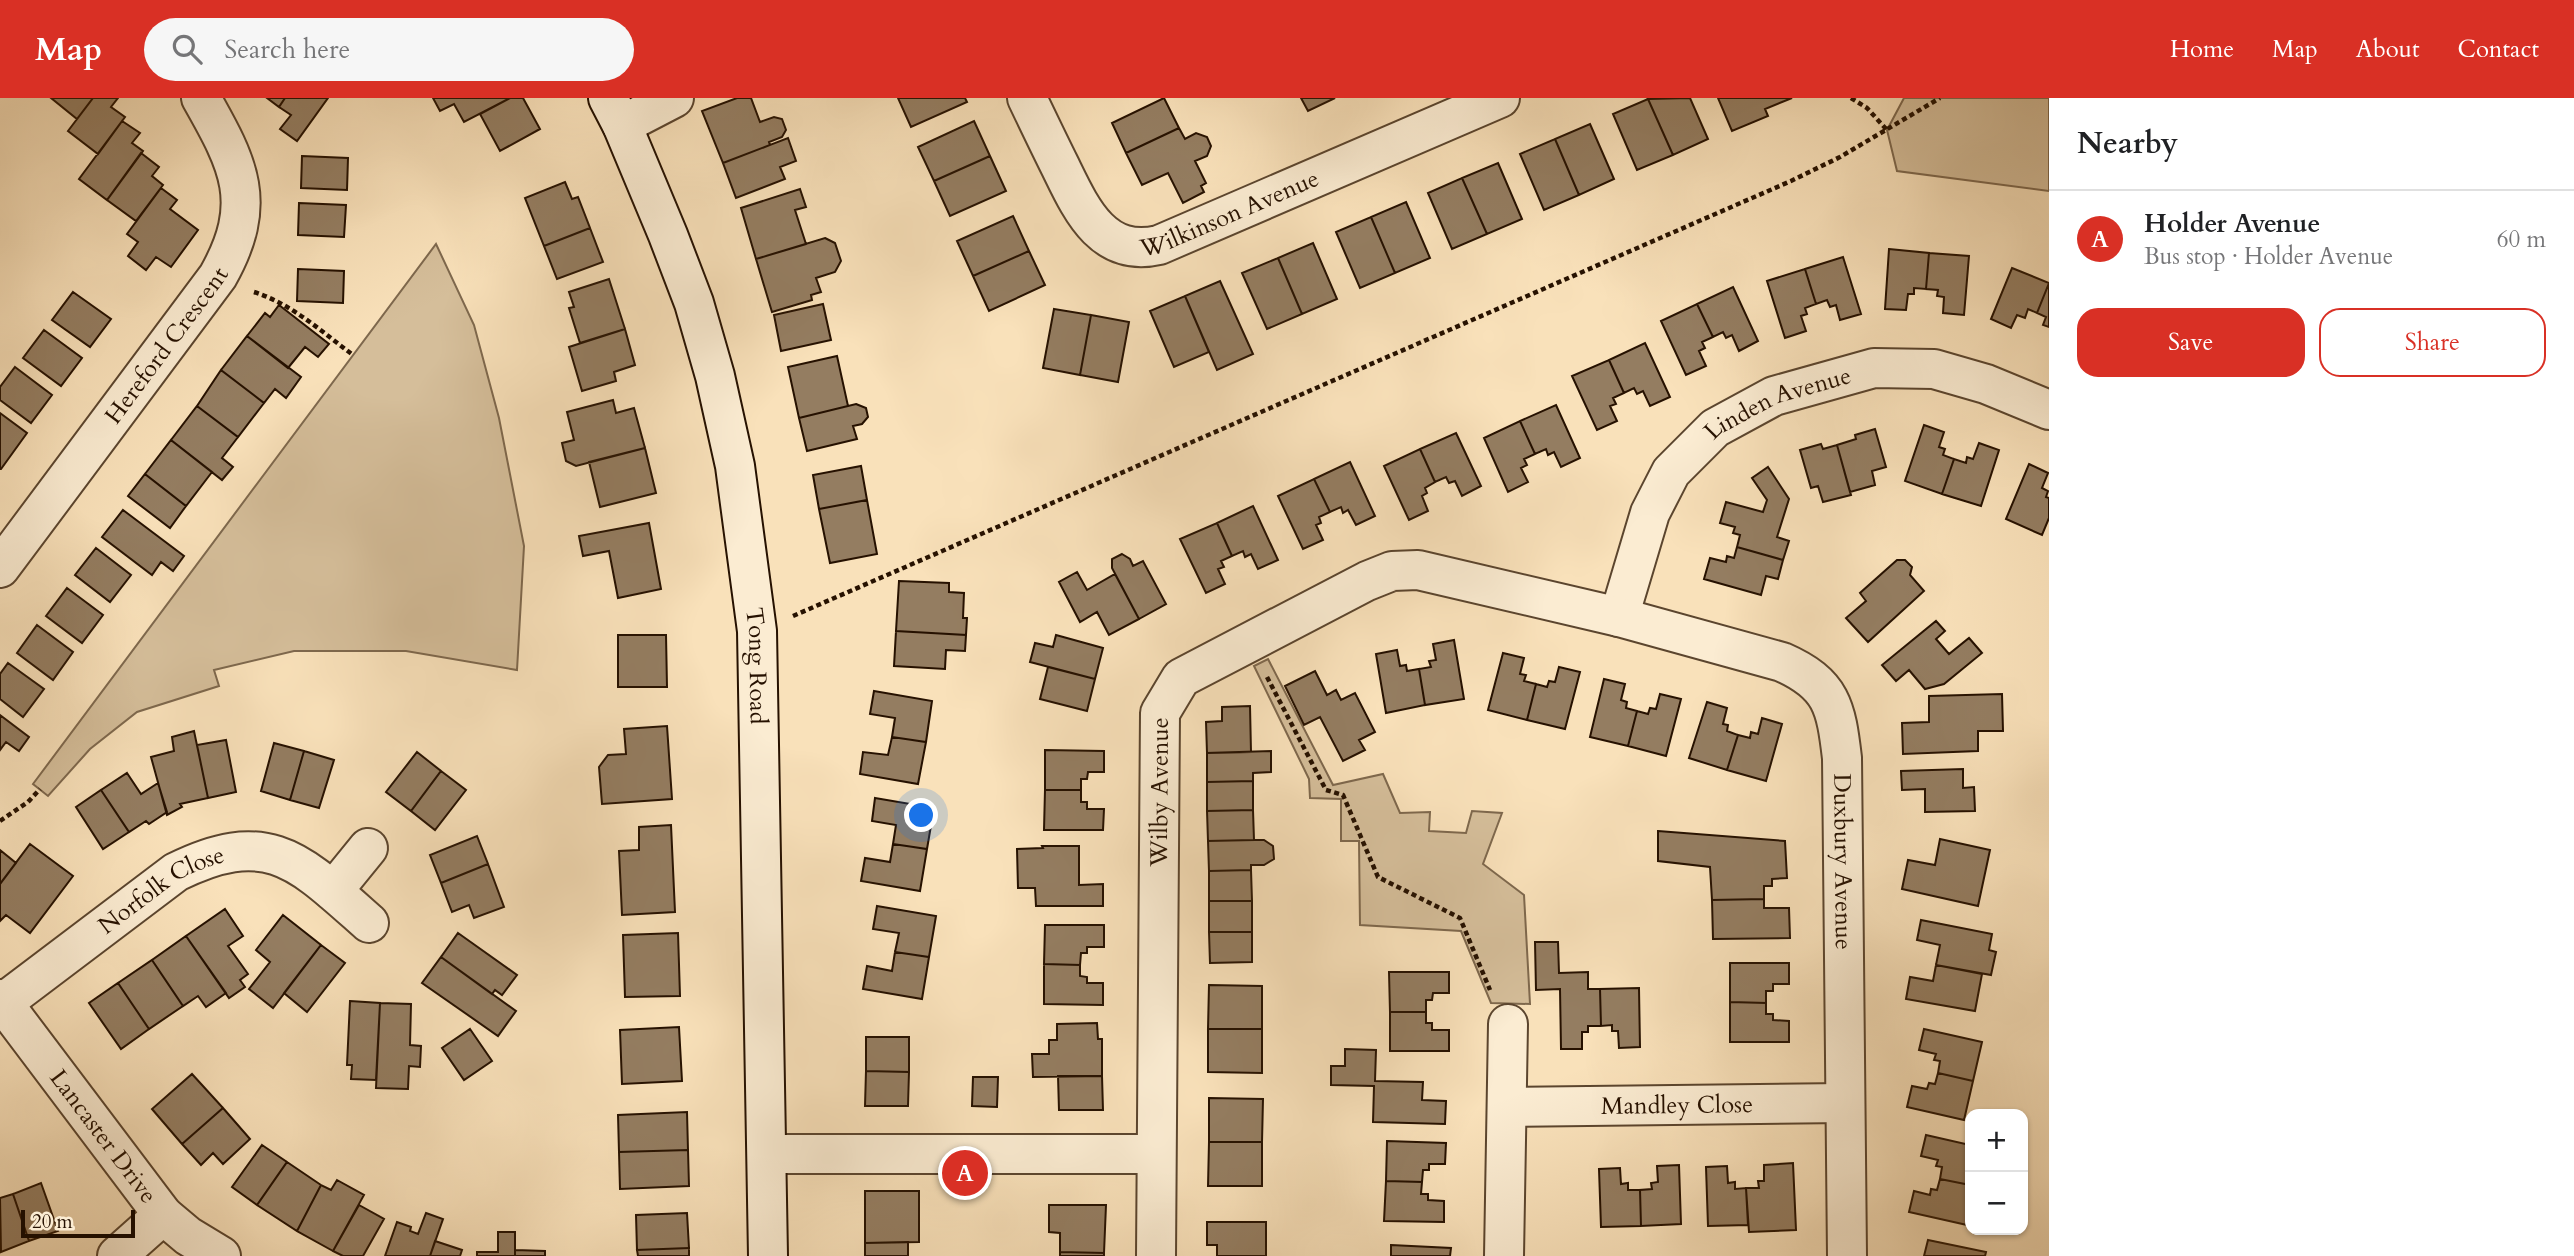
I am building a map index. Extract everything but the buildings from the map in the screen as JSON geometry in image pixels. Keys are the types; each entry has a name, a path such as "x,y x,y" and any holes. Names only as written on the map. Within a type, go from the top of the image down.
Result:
{"street":[{"name":"Hereford Crescent","path":"0,569 218,276 237,237 241,191 236,165 229,146 201,98"},
{"path":"615,111 674,98"},
{"name":"Wilkinson Avenue","path":"1027,98 1081,209 1093,226 1127,246 1144,249 1159,245 1432,111 1500,98"},
{"name":"Tong Road","path":"615,111 694,303 716,376 735,466 757,631 768,1256"},
{"name":"Linden Avenue","path":"1619,617 1650,513 1671,472 1715,428 1774,396 1874,368 1934,369 1986,384 2049,410"},
{"name":"Wilby Avenue","path":"1156,1256 1160,713 1181,678 1367,581 1392,571 1418,570 1619,617"},
{"name":"Duxbury Avenue","path":"1619,617 1782,662 1803,671 1832,703 1842,758 1847,1256"},
{"path":"332,891 368,848"},
{"name":"Norfolk Close","path":"2,1000 176,872 204,859 233,851 257,850 303,867 369,923"},
{"name":"Lancaster Drive","path":"2,1000 163,1215 188,1236 221,1256"},
{"path":"1504,1256 1508,1024"},
{"name":"Mandley Close","path":"1507,1107 1845,1103"},
{"path":"767,1154 1156,1154"},
{"path":"117,1256 163,1215"}],"path":[{"path":"1851,98 1867,108 1887,130"},
{"path":"757,631 1791,181 1840,158 1940,98"},
{"path":"218,276 237,287 270,297 290,308 353,355"},
{"path":"1249,642 1326,790 1343,794 1378,877 1460,918 1493,997 1508,1024"},
{"path":"0,821 28,802 40,789"}],"shaded area":[{"path":"1904,98 2049,98 2049,191 1897,171 1887,130"},
{"path":"436,244 474,325 499,418 524,546 517,670 406,651 294,651 214,670 219,686 137,712 90,749 48,796 33,784"},
{"path":"1268,659 1333,785 1383,774 1400,813 1430,812 1429,831 1466,833 1472,811 1502,813 1483,864 1524,895 1530,1004 1491,1003 1461,931 1360,925 1359,841 1341,841 1341,799 1310,798 1309,779 1254,666"}],"place":[{"name":"Holder Avenue","path":"965,1173"}]}
